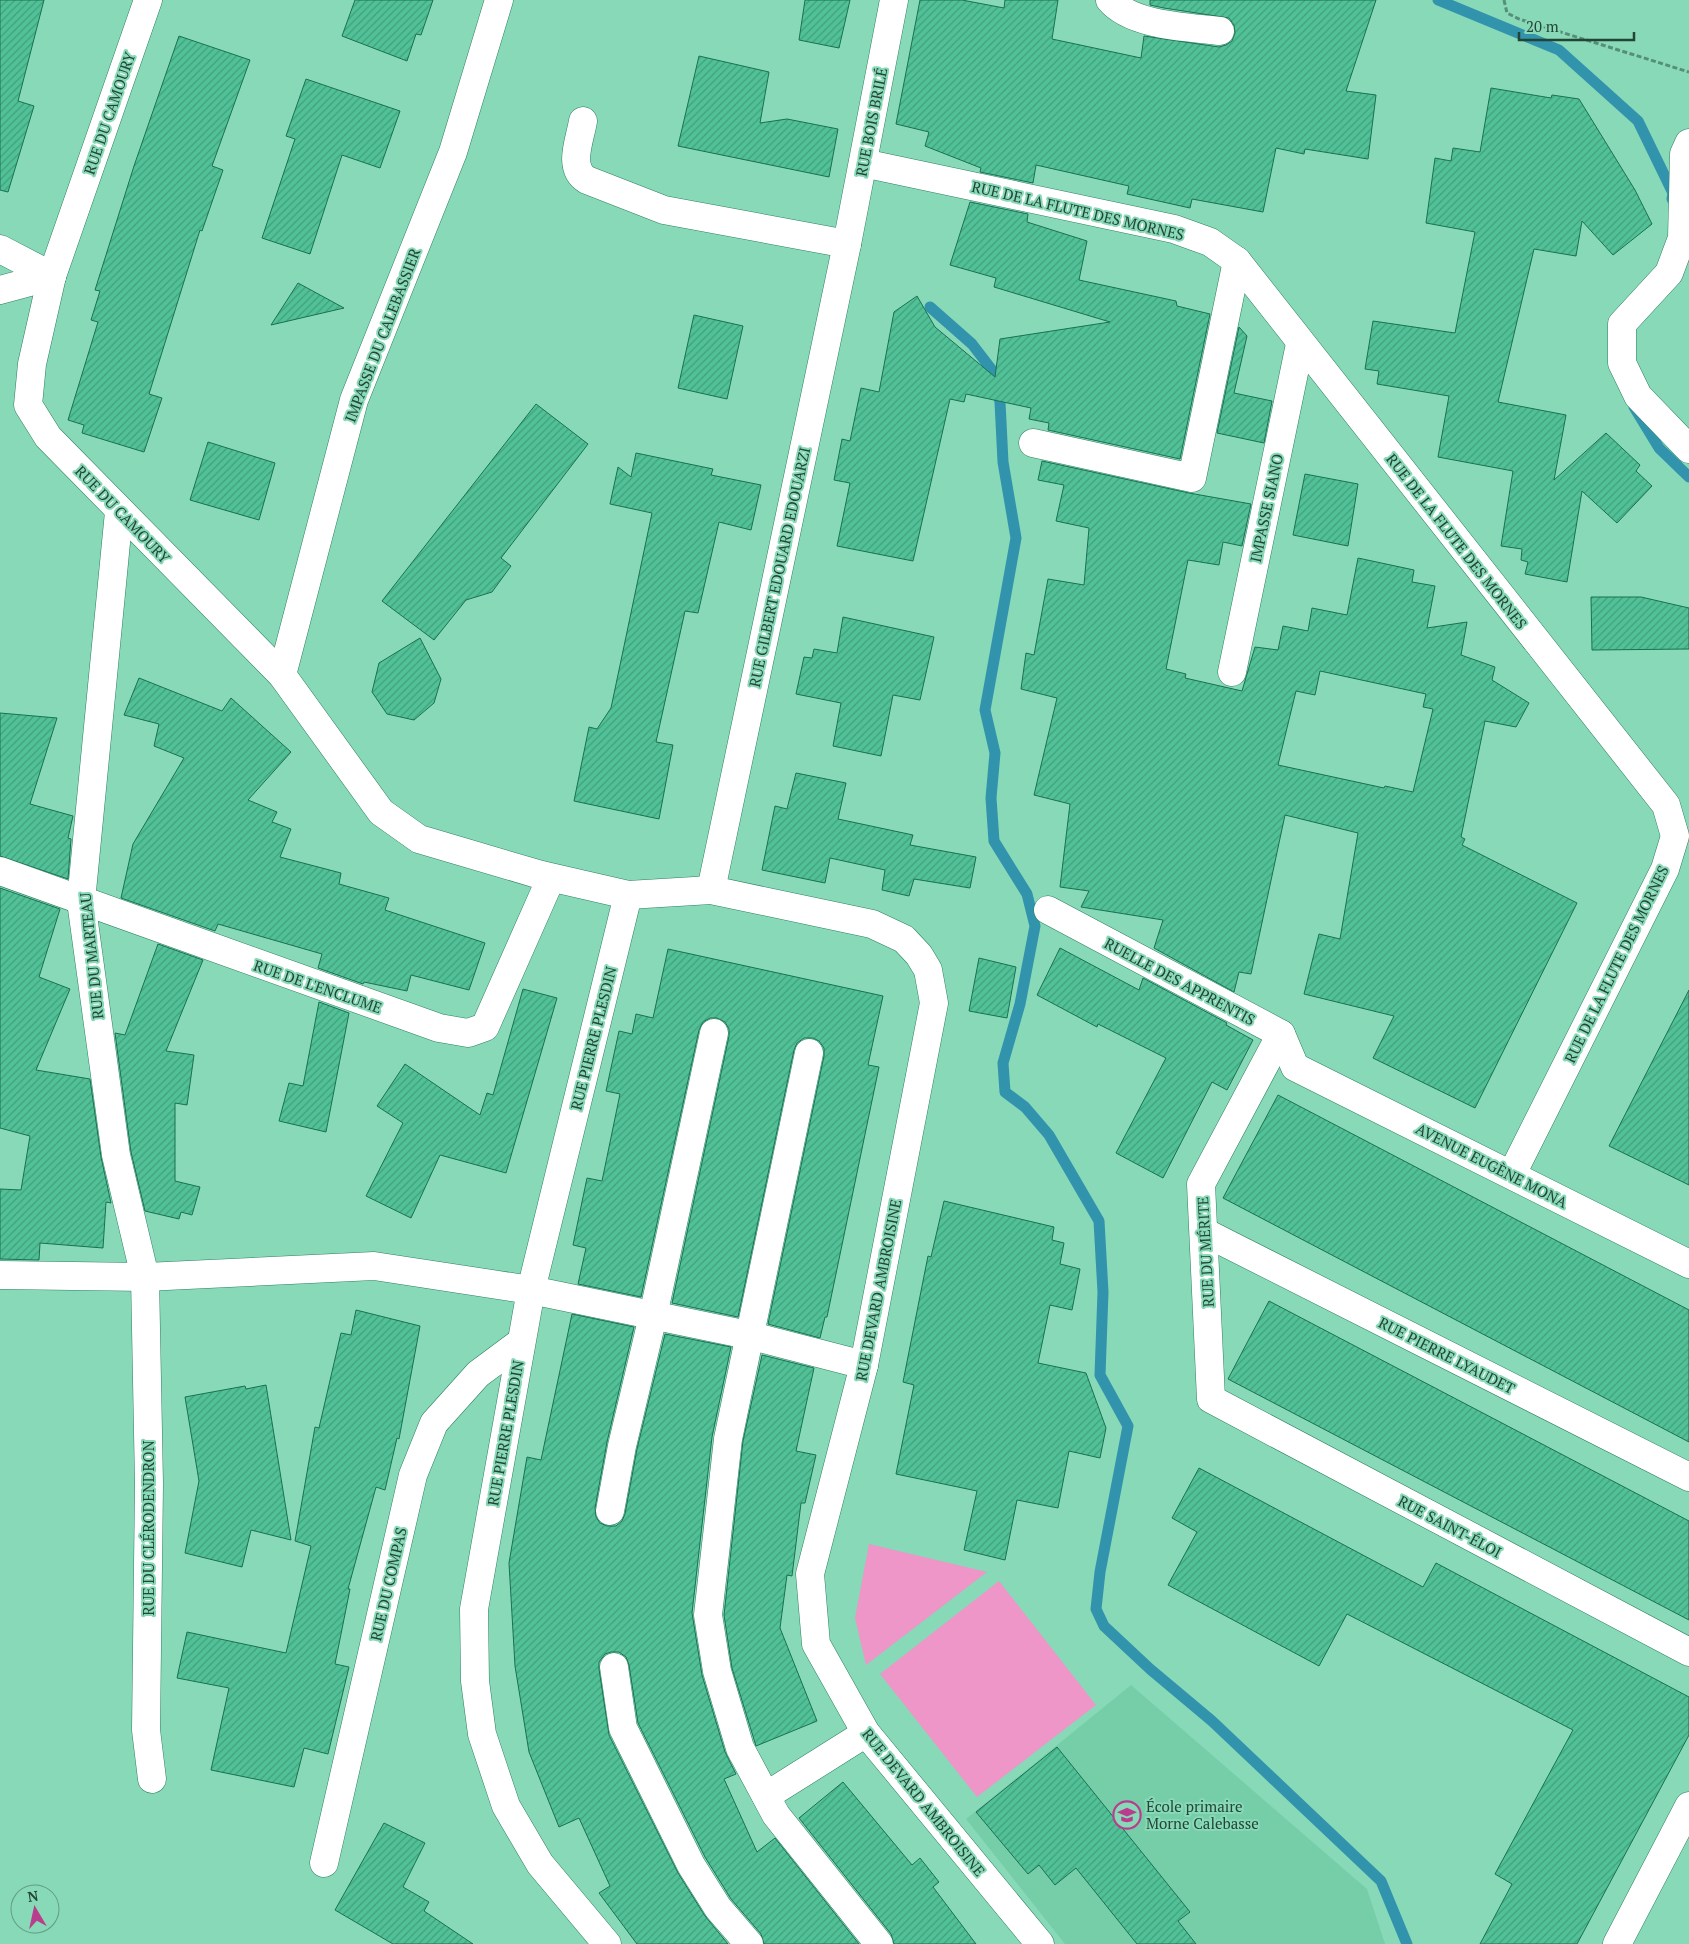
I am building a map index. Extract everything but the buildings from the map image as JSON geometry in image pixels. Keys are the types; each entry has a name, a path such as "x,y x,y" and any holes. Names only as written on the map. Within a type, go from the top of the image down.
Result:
{"street":[{"name":"RUE DU CAMOURY","path":"148,0 52,276 32,364 28,405 48,437 119,512 282,675 381,812 419,839 546,877"},
{"name":"IMPASSE DU CALEBASSIER","path":"282,675 354,400 453,152 499,0"},
{"name":"RUE BOIS BRILÉ","path":"847,244 894,0"},
{"path":"1110,0 1134,17 1176,26 1220,31"},
{"path":"583,121 575,165 580,175 588,180 664,210 847,244"},
{"path":"1689,143 1684,154 1682,238 1669,273 1622,324 1622,363 1638,396 1689,449"},
{"name":"RUE DE LA FLUTE DES MORNES","path":"863,163 1174,229 1210,242 1237,261 1300,344 1666,805 1675,836 1665,869 1512,1174"},
{"name":"RUE GILBERT EDOUARD EDOUARZI","path":"711,890 847,244"},
{"path":"0,249 52,276"},
{"path":"1033,443 1192,478 1237,261"},
{"path":"0,290 52,276"},
{"name":"IMPASSE SIANO","path":"1232,672 1300,344"},
{"name":"RUE DU MARTEAU","path":"119,512 81,900 116,1155 144,1277"},
{"name":"RUE DE L'ENCLUME","path":"0,871 421,1022 439,1028 468,1033 485,1027 546,877"},
{"name":"RUE DEVARD AMBROISINE","path":"546,877 628,895 711,890 872,924 904,939 919,955 928,970 934,1003 864,1365 810,1574 816,1644 866,1733 1040,1944"},
{"name":"RUE PIERRE PLESDIN","path":"607,1944 540,1864 506,1806 482,1734 474,1681 474,1610 530,1290 628,895"},
{"name":"RUELLE DES APPRENTIS","path":"1048,910 1281,1034"},
{"path":"610,1511 622,1446 653,1316 714,1033"},
{"name":"AVENUE EUGÈNE MONA","path":"1281,1034 1295,1067 1689,1264"},
{"name":"RUE DU MÉRITE","path":"1211,1399 1201,1184 1281,1034"},
{"path":"809,1053 728,1438 708,1615 717,1671 740,1748 776,1815 880,1944"},
{"name":"RUE PIERRE LYAUDET","path":"1204,1232 1689,1477"},
{"path":"0,1275 144,1277 374,1266 530,1290 748,1336 864,1365"},
{"name":"RUE DU CLÉRODENDRON","path":"144,1277 149,1484 146,1730 152,1779"},
{"name":"RUE DU COMPAS","path":"324,1863 413,1475 434,1423 478,1374 521,1342"},
{"name":"RUE SAINT-ÉLOI","path":"1211,1399 1689,1652"},
{"path":"614,1667 623,1728 690,1864 718,1908 749,1944"},
{"path":"766,1796 866,1733"},
{"path":"1617,1944 1689,1806"}],"path":[{"path":"1504,0 1507,13 1519,19 1689,72"}],"shaded area":[{"path":"869,1544 987,1572 866,1665 855,1618"},
{"path":"999,1581 1096,1705 977,1797 880,1674"},
{"name":"École primaire Morne Calebasse","path":"1131,1685 1367,1889 1385,1944 1065,1944 966,1819"}],"waterway":[{"path":"1438,0 1559,50 1638,121 1673,193 1672,199"},
{"path":"930,307 972,344 992,370 1000,402 1003,462 1016,538 985,710 995,753 991,798 994,841 1027,894 1035,926 1020,1004 1003,1063 1005,1092 1025,1107 1049,1135 1099,1221 1103,1292 1100,1375 1128,1426 1100,1572 1096,1609 1104,1626 1150,1669 1212,1721 1381,1881 1407,1944"},
{"path":"1634,407 1659,448 1689,477"}],"place":[{"name":"École primaire Morne Calebasse","path":"1127,1815"}]}
